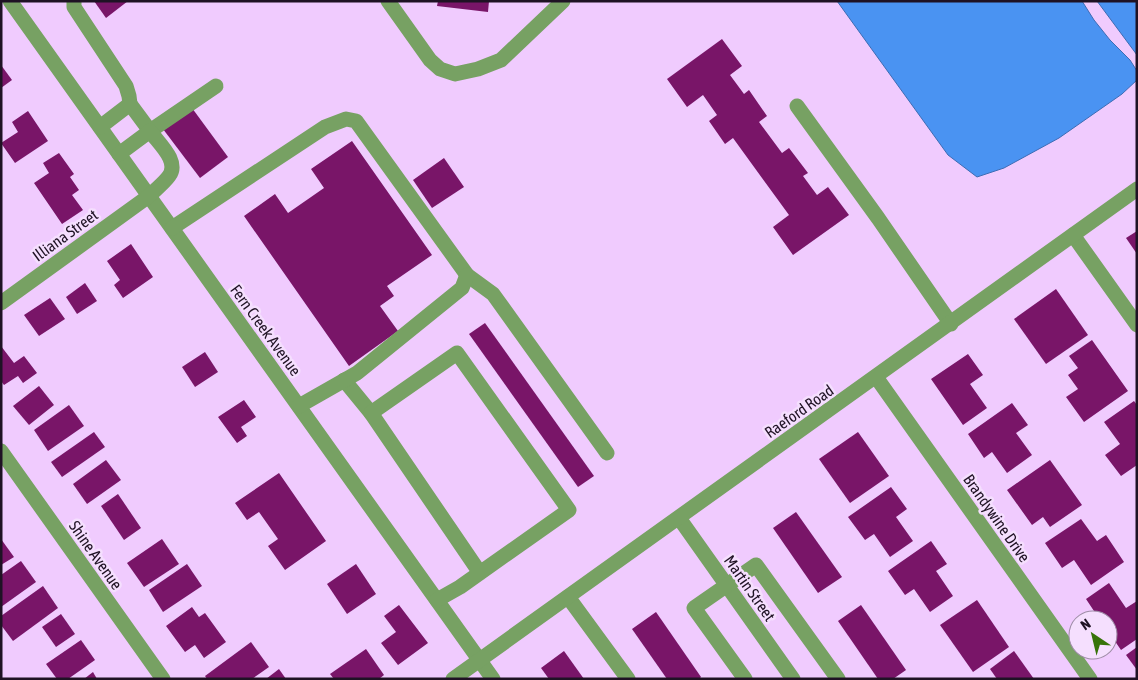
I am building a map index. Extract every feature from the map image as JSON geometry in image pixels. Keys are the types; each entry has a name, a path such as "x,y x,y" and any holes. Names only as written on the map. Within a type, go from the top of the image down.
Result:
{"street":[{"name":"Fern Creek Avenue","path":"10,1 493,679"},
{"path":"74,1 74,7 126,86 129,100 150,131"},
{"path":"388,1 430,60 440,69 456,74 501,60 564,1"},
{"path":"119,154 216,86"},
{"path":"100,127 129,100"},
{"path":"797,106 878,218 951,324"},
{"path":"172,228 325,126 346,119 356,121 468,274 493,294 607,453"},
{"name":"Illiana Street","path":"1,303 149,196 169,176 173,168 172,160 150,131"},
{"name":"Raeford Road","path":"453,679 1137,189"},
{"path":"1073,235 1137,325"},
{"path":"299,406 357,373 462,288 468,274"},
{"path":"371,413 457,353 569,510 460,587 437,600"},
{"name":"Brandywine Drive","path":"876,377 1090,679"},
{"path":"344,380 371,413 480,573"},
{"name":"Shine Avenue","path":"1,450 163,679"},
{"name":"Martin Street","path":"679,518 793,679"},
{"path":"745,679 694,608 756,565 838,679"},
{"path":"568,597 628,679"}],"water":[{"path":"837,1 1082,1 1110,40 1130,60 1137,71 1137,80 1122,94 1059,138 1004,168 977,177 948,155"},
{"path":"1097,1 1137,1 1137,55"}],"building":[{"path":"94,1 128,1 106,18"},
{"path":"438,1 489,1 488,12 437,6"},
{"path":"722,39 742,66 730,75 744,94 749,90 767,116 759,122 782,153 789,148 808,173 803,176 817,195 828,187 849,215 793,255 773,227 789,215 733,138 725,144 709,121 717,115 703,95 687,107 667,79"},
{"path":"1,65 12,80 1,88"},
{"path":"192,108 228,157 200,178 163,129"},
{"path":"28,111 48,141 15,163 1,143 18,132 12,122"},
{"path":"352,141 432,255 387,286 394,296 380,306 398,331 349,366 244,216 275,194 288,213 324,188 311,169"},
{"path":"59,153 74,174 70,177 79,190 72,195 83,210 62,224 34,183 49,173 43,163"},
{"path":"444,158 464,187 432,208 413,180"},
{"path":"1137,231 1137,254 1126,238"},
{"path":"131,244 153,277 123,298 114,285 120,280 107,261"},
{"path":"85,283 97,301 77,314 66,297"},
{"path":"1056,289 1088,335 1046,364 1014,319"},
{"path":"50,298 65,319 39,336 24,315"},
{"path":"485,323 594,476 578,487 469,334"},
{"path":"1092,340 1128,391 1084,422 1066,397 1078,389 1068,375 1078,368 1069,356"},
{"path":"1,346 14,363 24,356 37,373 23,383 18,376 4,385 1,381"},
{"path":"205,352 218,372 195,387 182,367"},
{"path":"968,354 983,375 970,384 987,408 963,425 931,379"},
{"path":"39,386 54,405 29,425 13,406"},
{"path":"244,400 256,417 241,427 247,436 237,443 218,417"},
{"path":"1134,401 1137,405 1137,465 1121,476 1105,455 1120,444 1104,422"},
{"path":"1012,403 1028,425 1016,433 1032,455 1007,473 992,452 984,458 968,434"},
{"path":"69,405 84,426 48,451 34,430"},
{"path":"94,432 105,447 62,477 51,462"},
{"path":"858,432 889,476 850,503 819,459"},
{"path":"106,460 121,480 87,504 73,484"},
{"path":"1050,460 1082,505 1050,527 1043,517 1032,525 1007,490"},
{"path":"279,473 326,541 285,570 268,546 278,539 259,512 247,520 235,503"},
{"path":"891,487 907,509 896,517 913,541 890,557 874,534 865,540 848,517"},
{"path":"118,494 141,528 124,540 101,506"},
{"path":"796,512 842,577 818,593 773,528"},
{"path":"1081,519 1097,541 1106,535 1124,562 1091,585 1074,560 1062,568 1045,543"},
{"path":"1,539 14,557 1,565"},
{"path":"162,539 179,564 144,587 127,563"},
{"path":"931,541 947,564 936,571 953,596 930,612 914,589 905,595 888,571"},
{"path":"21,561 36,582 1,607 1,575"},
{"path":"187,564 202,586 163,612 149,590"},
{"path":"356,564 376,594 347,614 327,584"},
{"path":"1109,583 1126,608 1137,601 1137,639 1121,650 1118,646 1118,610 1093,610 1086,599"},
{"path":"43,586 58,608 13,641 1,625 1,616"},
{"path":"977,600 1009,647 973,672 940,625"},
{"path":"399,605 428,643 398,665 381,643 396,632 384,616"},
{"path":"861,605 906,670 893,679 878,679 838,621"},
{"path":"192,607 199,617 205,613 226,642 204,658 195,645 185,652 166,626"},
{"path":"656,612 701,677 699,679 667,679 632,629"},
{"path":"61,614 75,634 56,647 42,627"},
{"path":"81,640 95,660 68,679 57,679 46,664"},
{"path":"251,642 269,667 252,679 207,679 205,676"},
{"path":"1137,647 1137,670 1126,655"},
{"path":"366,649 384,675 379,679 334,679 330,674"},
{"path":"564,651 584,679 549,679 541,668"},
{"path":"1014,651 1034,679 997,679 990,669"},
{"path":"279,669 286,679 266,679"},
{"path":"93,672 97,679 84,679"}]}
